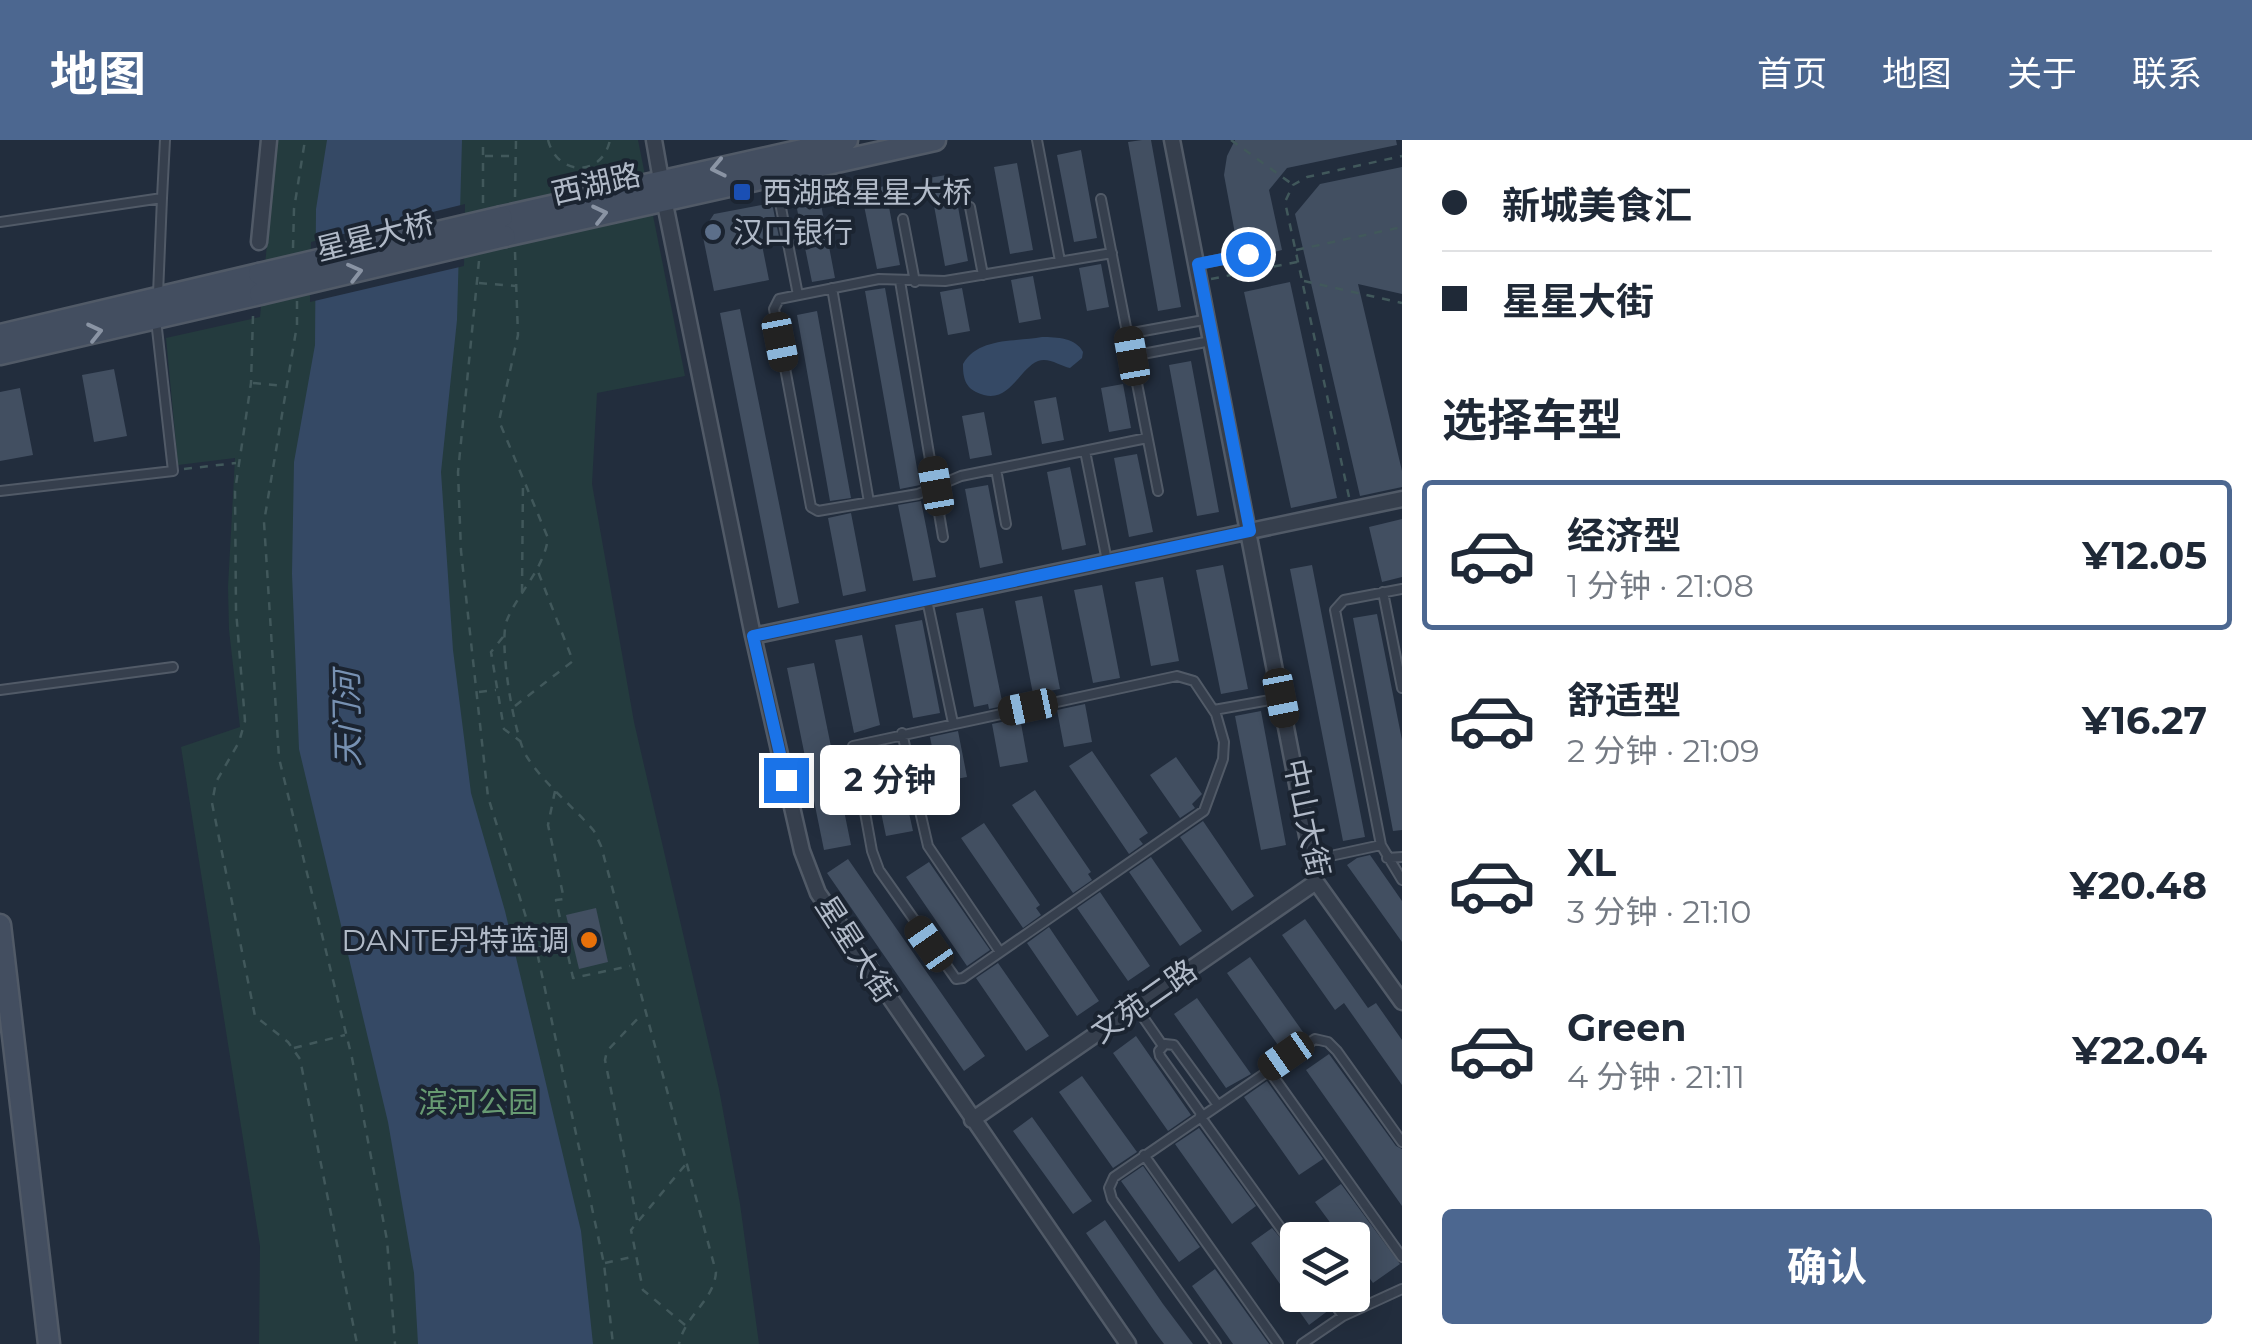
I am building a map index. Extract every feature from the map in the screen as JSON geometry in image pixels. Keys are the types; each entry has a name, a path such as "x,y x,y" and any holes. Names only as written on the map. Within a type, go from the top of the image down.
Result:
{"main road":[{"name":"西湖路","path":"501,229 847,140"},
{"name":"西湖路","path":"777,157 934,140"},
{"name":"星星大桥","path":"258,293 501,229"},
{"path":"2,350 156,308 258,293"},
{"path":"0,925 49,1344"},
{"path":"0,1017 39,1344"}],"street":[{"path":"259,242 270,140"},
{"name":"星星大街","path":"654,140 753,636 802,851 818,893 1128,1344"},
{"name":"中山大街","path":"1172,140 1316,882 1402,1002"},
{"path":"753,636 1402,499"},
{"name":"文苑二路","path":"972,1120 1316,882"}],"lane":[{"path":"0,491 173,471 156,308 165,140"},
{"path":"1037,140 1060,262"},
{"path":"777,157 798,295"},
{"path":"0,222 162,198"},
{"path":"1101,200 1158,491"},
{"path":"970,207 983,275"},
{"path":"903,219 915,282"},
{"path":"1112,252 983,275 915,282 879,279 779,299 774,309 811,506 818,511 918,494 950,480 1148,438"},
{"path":"1198,264 1248,254"},
{"path":"900,280 943,537"},
{"path":"832,288 870,502"},
{"path":"1128,334 1209,319"},
{"path":"1132,356 1213,340"},
{"path":"1084,451 1107,561"},
{"path":"996,469 1006,524"},
{"path":"1402,589 1344,600 1335,610 1380,846 1402,880"},
{"path":"1383,592 1402,688"},
{"path":"927,599 953,723"},
{"path":"0,690 172,667"},
{"path":"1177,676 1194,681 1214,710 1221,725 1223,758 1204,811 963,978 956,979 879,870 872,852 853,746 1177,676"},
{"path":"1214,710 1281,698"},
{"path":"902,734 928,846 1000,952"},
{"path":"1312,860 1380,846"},
{"path":"1387,858 1402,857"},
{"path":"1136,1007 1163,1046"},
{"path":"1216,1344 1112,1199 1109,1188 1114,1176 1315,1039 1328,1042 1402,1142"},
{"path":"1163,1046 1174,1046 1217,1104"},
{"path":"1163,1046 1160,1056 1280,1227"},
{"path":"1268,1069 1402,1257"},
{"path":"1144,1155 1278,1344"},
{"path":"1302,1344 1344,1316 1402,1289"},
{"path":"1341,1312 1344,1316"}],"path":[{"path":"294,263 294,210 305,140"},
{"path":"484,140 483,156 516,286 518,335 499,421 548,538 546,552 504,625 514,706 527,757 594,831 601,846 716,1272 710,1294 686,1326 680,1344"},
{"path":"514,198 516,140"},
{"path":"548,140 557,160 576,169 595,164 608,150 610,140"},
{"path":"1230,140 1293,185"},
{"path":"483,156 516,156"},
{"path":"1352,510 1285,202 1293,185 1307,177 1402,156"},
{"path":"1296,250 1402,227"},
{"path":"481,247 458,472 461,551 488,797 536,949 604,1264 613,1344"},
{"path":"1202,280 1298,262"},
{"path":"1302,281 1402,303"},
{"path":"478,283 516,286"},
{"path":"258,293 251,383 235,492 235,575 245,722 239,742 216,782 212,804 255,1016 294,1048 300,1059 357,1344"},
{"path":"297,301 297,325 264,522 279,758 346,1034 387,1240 395,1344"},
{"path":"251,383 286,386"},
{"path":"173,471 238,463"},
{"path":"522,593 523,479"},
{"path":"514,706 573,662 536,568"},
{"path":"503,637 491,652 497,690 504,730 521,742"},
{"path":"477,693 497,690"},
{"path":"556,788 548,825 564,899 556,900 573,978 632,965"},
{"path":"536,949 565,942"},
{"path":"637,1220 605,1060 607,1051 644,1012"},
{"path":"294,1048 346,1034"},
{"path":"686,1164 631,1230 642,1290 686,1326"},
{"path":"604,1264 636,1256"}],"green space":[{"name":"滨河公园","path":"277,140 638,140 685,376 597,393 592,484 634,722 719,1089 759,1344 259,1344 260,1246 181,747 240,727 228,587 235,458 178,465 166,338 260,317"}],"water":[{"name":"天门河","path":"327,140 462,140 457,320 441,472 453,650 471,793 505,911 581,1231 593,1344 418,1344 414,1273 388,1122 299,749 292,574 294,462 315,345 316,209"},
{"path":"1042,337 1071,341 1080,347 1082,358 1070,368 1038,361 997,395 976,392 967,383 963,364 978,349 998,342"}],"pier":[{"path":"465,204 464,266 310,302 311,242"}],"building":[{"path":"1151,140 1181,307 1158,311 1128,142"},
{"path":"1235,140 1396,140 1397,145 1287,168 1269,190 1282,250 1255,257 1253,248 1236,239 1224,175"},
{"path":"1081,150 1097,238 1074,242 1057,155"},
{"path":"1017,163 1033,250 1010,254 994,167"},
{"path":"1402,167 1402,294 1358,284 1402,471 1402,487 1360,496 1295,214 1320,184"},
{"path":"952,174 968,261 945,266 929,178"},
{"path":"885,186 900,265 877,269 861,191"},
{"path":"820,199 835,278 812,282 796,204"},
{"path":"772,203 779,237 761,240 769,280 714,291 702,232 714,214"},
{"path":"1101,264 1109,307 1087,311 1079,268"},
{"path":"1033,276 1041,319 1019,323 1011,280"},
{"path":"1290,282 1337,498 1291,508 1244,292"},
{"path":"885,288 920,485 900,489 865,291"},
{"path":"962,288 970,331 948,335 940,292"},
{"path":"740,309 799,603 778,608 720,313"},
{"path":"817,311 851,498 830,501 797,315"},
{"path":"1191,361 1219,512 1197,516 1169,365"},
{"path":"114,369 127,436 94,442 82,375"},
{"path":"1123,384 1131,428 1109,432 1101,388"},
{"path":"20,388 33,455 0,461 0,392"},
{"path":"1056,397 1064,440 1042,444 1034,401"},
{"path":"984,412 992,455 970,459 962,416"},
{"path":"1137,454 1153,532 1129,537 1114,458"},
{"path":"1070,467 1086,545 1062,550 1047,472"},
{"path":"988,485 1003,563 980,568 965,489"},
{"path":"921,501 936,577 913,581 898,505"},
{"path":"851,513 866,591 843,596 828,518"},
{"path":"1402,519 1402,577 1382,582 1369,527"},
{"path":"1223,565 1248,689 1221,694 1196,570"},
{"path":"1312,565 1365,837 1343,841 1290,569"},
{"path":"1163,577 1179,661 1151,666 1135,582"},
{"path":"1102,585 1120,678 1093,683 1074,590"},
{"path":"1042,596 1060,689 1033,694 1015,601"},
{"path":"983,608 1003,706 989,709 988,704 974,707 956,613"},
{"path":"1377,614 1402,740 1402,830 1393,831 1353,618"},
{"path":"922,620 940,713 913,718 895,625"},
{"path":"862,635 880,725 854,733 835,640"},
{"path":"814,663 851,845 824,850 787,668"},
{"path":"1085,704 1092,742 1064,747 1057,710"},
{"path":"1261,711 1286,845 1261,850 1235,716"},
{"path":"1020,718 1028,762 1000,767 992,724"},
{"path":"958,731 967,777 939,782 930,737"},
{"path":"894,745 913,831 886,836 868,750"},
{"path":"1092,751 1148,833 1139,839 1143,844 1129,854 1069,766"},
{"path":"1176,757 1202,794 1192,804 1195,808 1180,818 1150,775"},
{"path":"1035,790 1091,872 1088,874 1092,880 1073,893 1012,805"},
{"path":"1203,821 1254,896 1232,911 1180,837"},
{"path":"984,823 1040,905 1036,908 1041,915 1023,928 961,838"},
{"path":"1370,855 1402,901 1402,942 1347,865"},
{"path":"1151,857 1202,931 1180,946 1129,872"},
{"path":"848,859 985,1056 964,1071 827,873"},
{"path":"929,862 990,950 967,966 906,877"},
{"path":"1100,892 1150,966 1128,981 1077,908"},
{"path":"596,908 608,962 579,969 566,915"},
{"path":"1305,919 1368,1008 1376,1003 1402,1040 1402,1085 1344,1003 1335,1010 1282,935"},
{"path":"1049,927 1099,1001 1077,1016 1027,943"},
{"path":"1250,957 1303,1032 1280,1048 1227,973"},
{"path":"998,963 1049,1036 1026,1051 976,978"},
{"path":"1197,998 1251,1074 1226,1088 1174,1014"},
{"path":"1136,1036 1191,1115 1168,1131 1113,1053"},
{"path":"1329,1054 1402,1149 1402,1206 1306,1070"},
{"path":"1082,1076 1137,1152 1113,1168 1059,1092"},
{"path":"1267,1081 1323,1159 1299,1175 1244,1097"},
{"path":"1032,1117 1092,1201 1073,1214 1013,1131"},
{"path":"1199,1128 1256,1206 1232,1224 1175,1144"},
{"path":"1143,1166 1200,1247 1179,1262 1121,1181"},
{"path":"1341,1184 1369,1222 1330,1222 1315,1202"},
{"path":"1105,1220 1193,1344 1164,1344 1155,1332 1086,1233"},
{"path":"1370,1223 1400,1264 1373,1283 1370,1279"},
{"path":"1272,1228 1280,1238 1280,1284 1251,1243"},
{"path":"1215,1269 1269,1344 1233,1344 1192,1286"},
{"path":"1300,1312 1326,1312 1309,1325"}],"place":[{"name":"西湖路星星大桥","path":"742,192"},
{"name":"汉口银行","path":"713,232"},
{"name":"DANTE丹特蓝调","path":"589,940"}],"route":[{"path":"786,780 753,636 1250,531 1198,264 1248,254"}]}
